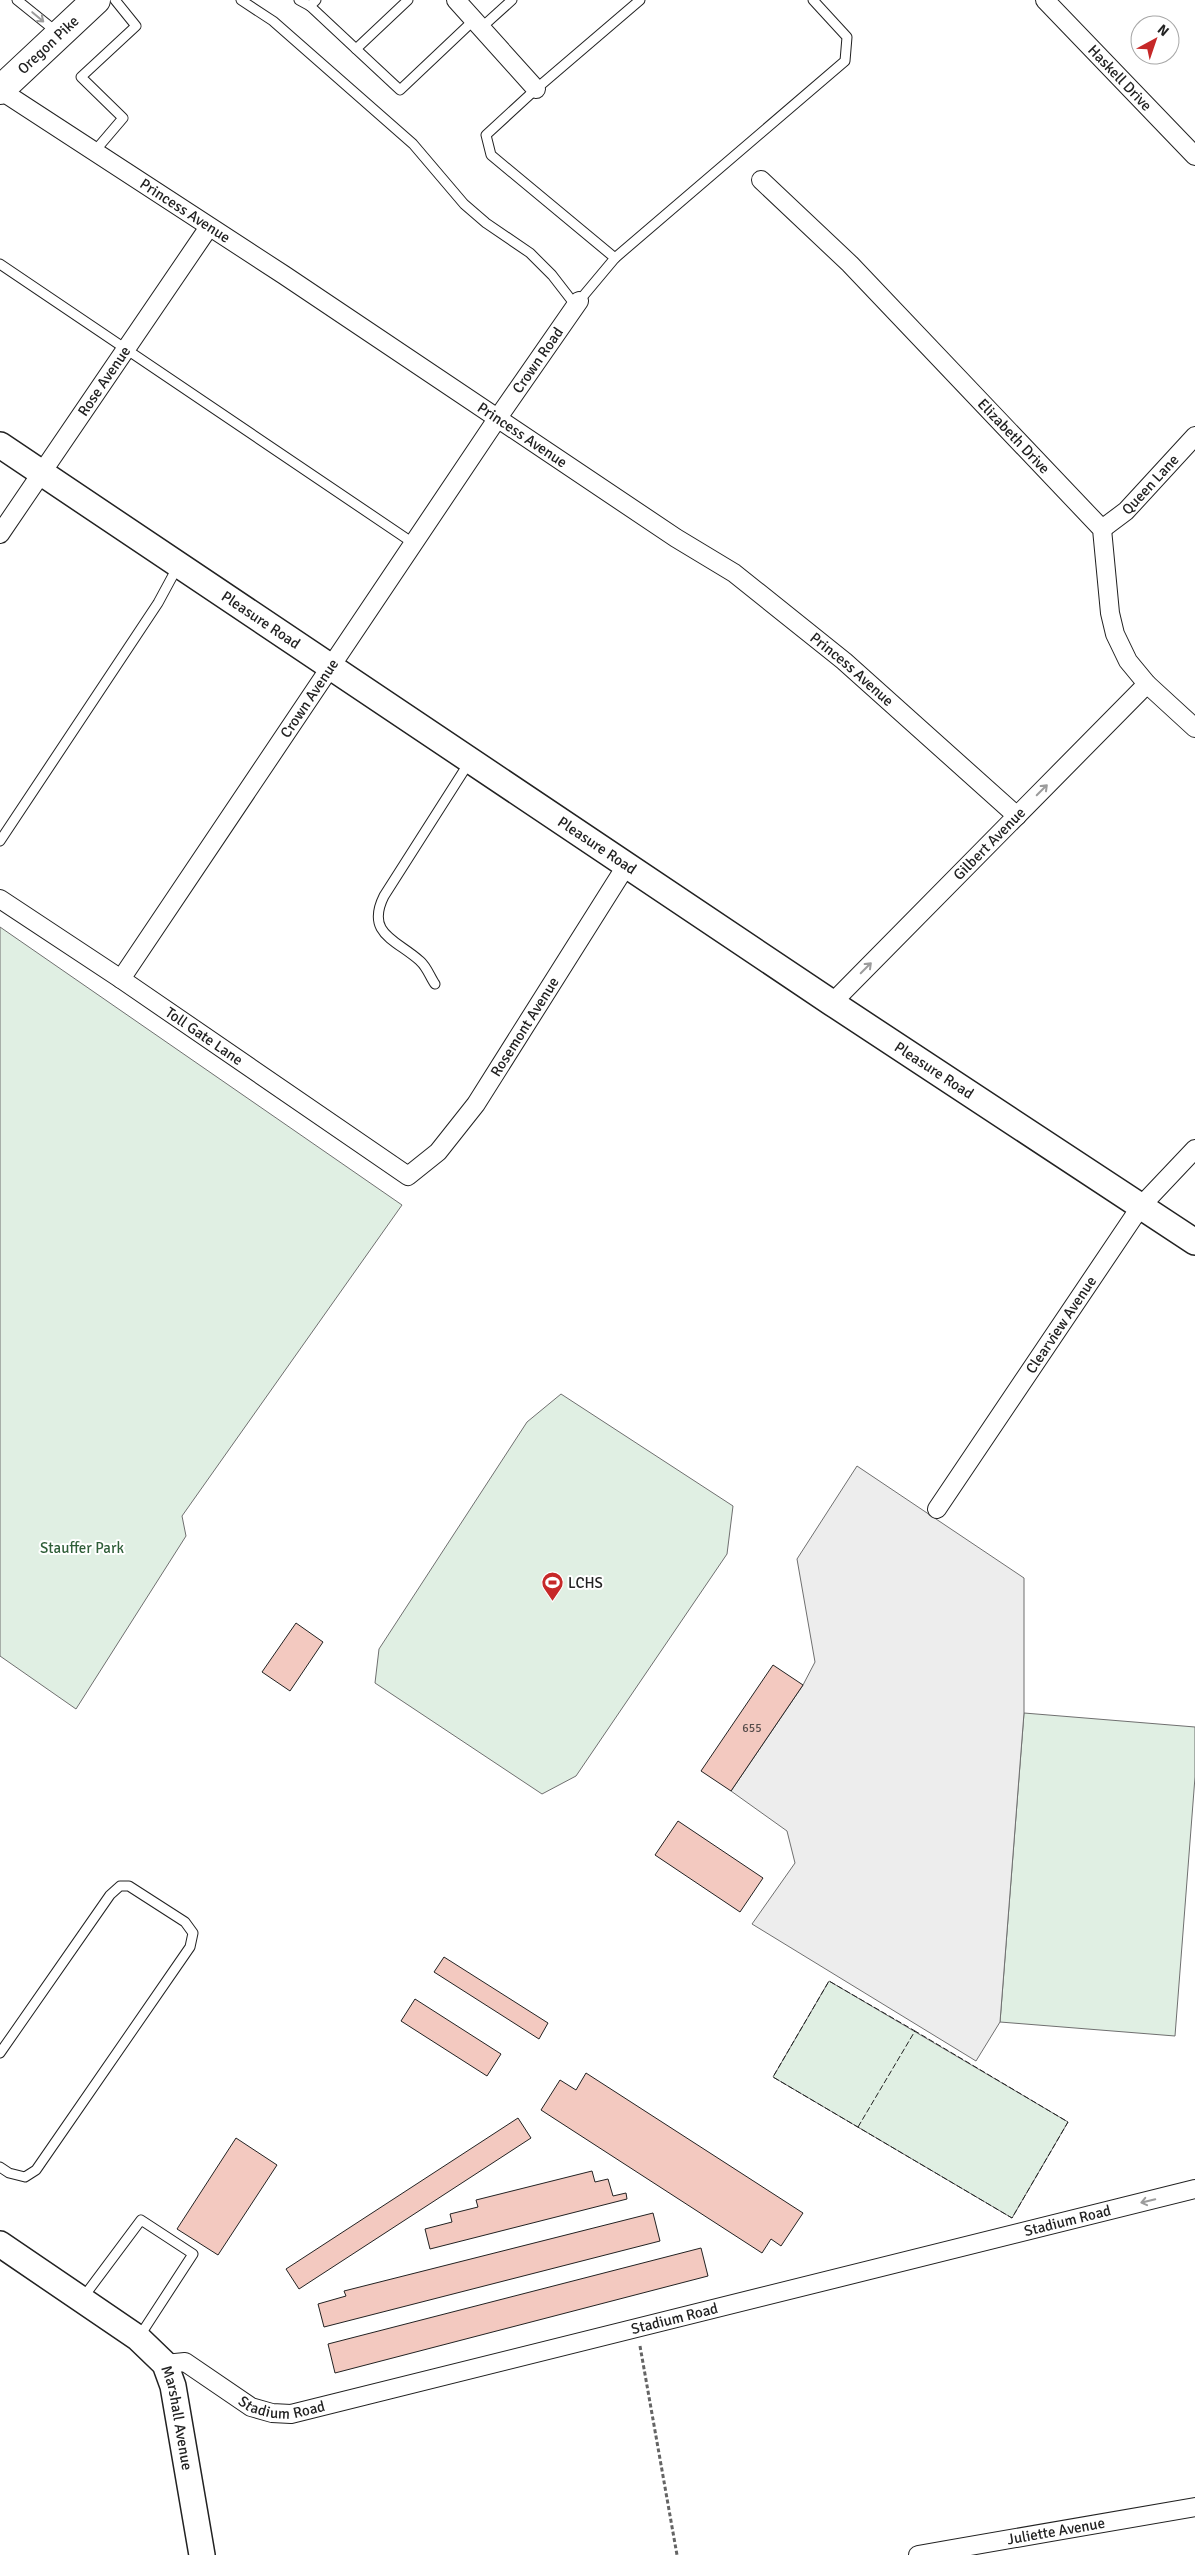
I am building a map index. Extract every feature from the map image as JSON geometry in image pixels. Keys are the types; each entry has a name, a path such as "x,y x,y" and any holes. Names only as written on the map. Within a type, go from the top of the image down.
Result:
{"highway":[{"name":"Oregon Pike","path":"0,90 96,0"}],"street":[{"path":"456,0 536,89"},
{"name":"Haskell Drive","path":"1045,0 1195,156"},
{"name":"Princess Avenue","path":"0,90 676,538 734,573 844,661 1017,816"},
{"name":"Elizabeth Drive","path":"761,180 850,264 1102,529"},
{"name":"Rose Avenue","path":"0,534 209,227"},
{"name":"Crown Road","path":"496,419 577,304"},
{"name":"Crown Avenue","path":"121,979 496,419"},
{"name":"Queen Lane","path":"1102,529 1126,511 1195,436"},
{"name":"Pleasure Road","path":"0,445 626,866 1195,1242"},
{"path":"1102,529 1110,613 1115,634 1128,661 1147,684 1195,728"},
{"name":"Gilbert Avenue","path":"832,1003 1147,684"},
{"name":"Rosemont Avenue","path":"408,1176 438,1152 476,1104 626,866"},
{"name":"Toll Gate Lane","path":"0,898 408,1176"},
{"name":"Clearview Avenue","path":"937,1509 1141,1206 1195,1149"},
{"name":"Stadium Road","path":"165,2364 185,2362 251,2407 272,2413 291,2414 1195,2189"},
{"name":"Marshall Avenue","path":"0,2244 138,2338 165,2364 173,2386 202,2555"},
{"name":"Juliette Avenue","path":"918,2555 1195,2507"}],"lane":[{"path":"17,0 59,35"},
{"path":"94,152 123,118 81,77 136,26 115,0"},
{"path":"241,0 273,21 413,144 464,204 486,223 530,253 577,304 615,258 845,61 847,37 813,0"},
{"path":"299,0 313,3 356,49 400,90 477,24 512,0"},
{"path":"356,49 408,0"},
{"path":"615,258 491,155 486,136 536,89 640,0"},
{"path":"0,264 413,543"},
{"path":"0,840 158,603 179,564"},
{"path":"435,984 422,963 388,938 379,924 378,914 384,896 470,761"},
{"path":"0,2053 110,1895 120,1886 130,1886 185,1922 193,1933 190,1947 36,2170 25,2177 9,2173 0,2167"},
{"path":"82,2299 141,2220 193,2254 138,2338"}],"path":[{"path":"637,2328 678,2555"}],"green space":[{"name":"Stauffer Park","path":"0,927 402,1205 182,1516 186,1536 76,1709 0,1656"},
{"name":"LCHS","path":"561,1394 733,1506 727,1554 576,1776 542,1794 375,1683 379,1649 527,1422"},
{"path":"1024,1713 1195,1727 1195,1777 1175,2036 1000,2022"},
{"path":"829,1981 1068,2122 1012,2218 773,2077"}],"shaded area":[{"path":"857,1466 1024,1578 1024,1713 1000,2022 976,2061 752,1924 795,1863 787,1831 731,1791 803,1685 815,1662 797,1559"}],"building":[{"path":"296,1623 323,1642 290,1691 262,1672"},
{"path":"773,1665 803,1685 731,1791 701,1771"},
{"path":"678,1821 763,1878 740,1912 655,1855"},
{"path":"444,1957 548,2023 539,2039 434,1972"},
{"path":"415,1999 501,2054 487,2076 401,2021"},
{"path":"586,2073 803,2213 781,2246 771,2239 762,2253 541,2110 560,2080 576,2090"},
{"path":"518,2118 531,2138 299,2289 286,2269"},
{"path":"236,2138 277,2165 218,2255 177,2229"},
{"path":"592,2171 595,2182 608,2179 613,2196 626,2193 627,2199 430,2249 425,2229 452,2222 450,2214 478,2207 476,2200"},
{"path":"653,2213 660,2241 324,2327 318,2304 346,2296 344,2291"},
{"path":"701,2248 708,2276 335,2373 328,2344"}],"fence":[{"path":"858,2127 915,2031 829,1981 773,2077 1012,2218 1068,2122 915,2031"}],"place":[{"name":"LCHS","path":"552,1602"}]}
